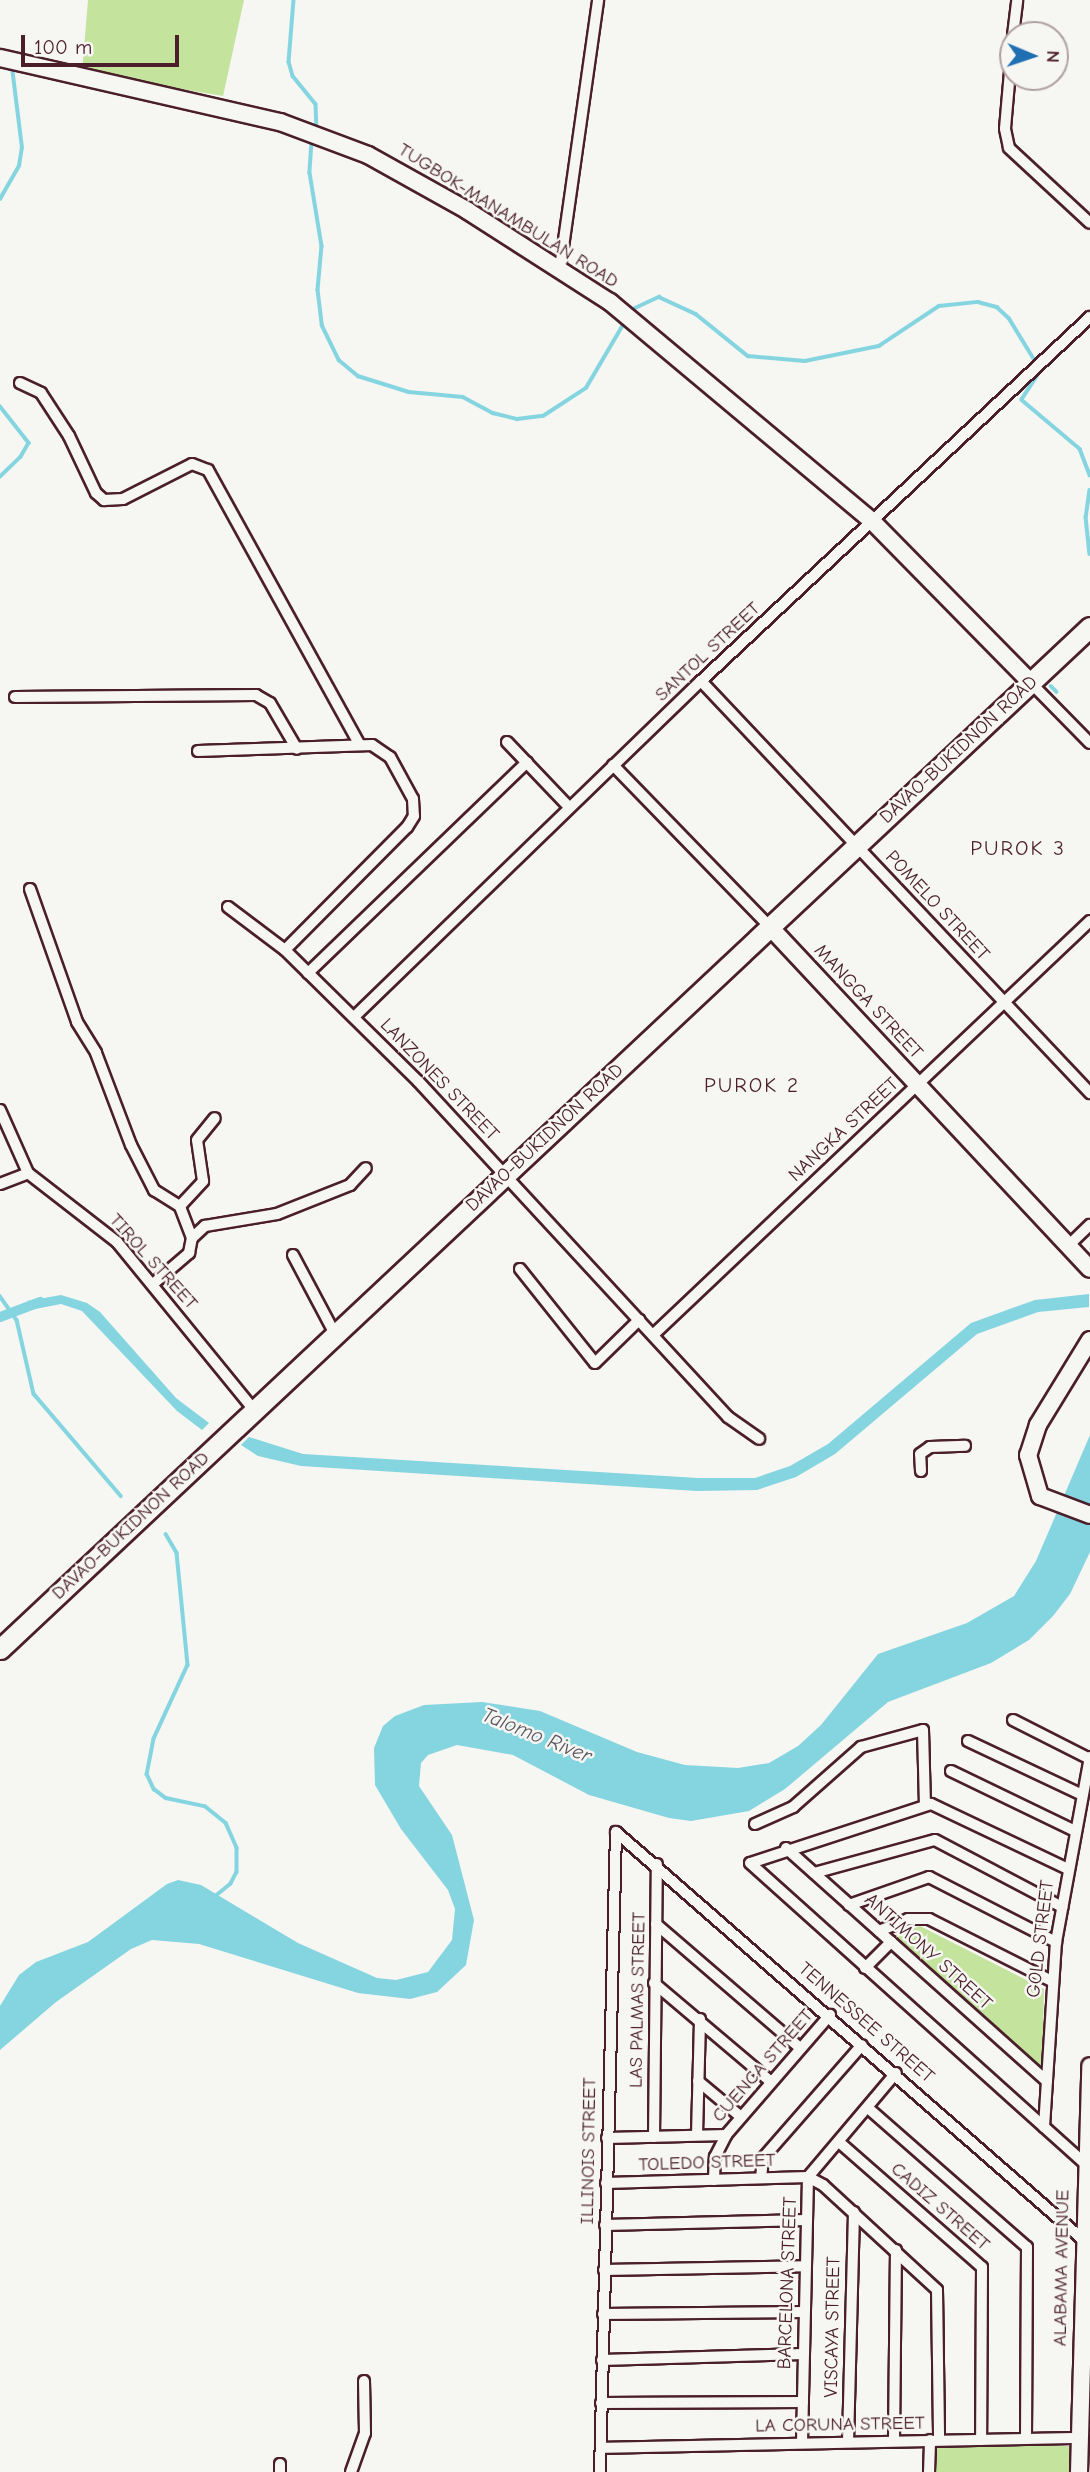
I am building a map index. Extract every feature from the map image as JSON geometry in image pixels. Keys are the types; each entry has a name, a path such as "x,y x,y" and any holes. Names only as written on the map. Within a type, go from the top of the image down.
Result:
{"highway":[{"name":"DAVAO-BUKIDNON ROAD","path":"0,1649 1090,627"}],"street":[{"path":"560,268 598,0"},
{"path":"1015,21 1017,0"},
{"name":"TUGBOK-MANAMBULAN ROAD","path":"0,58 280,122 326,138 398,171 560,268 610,303 873,522 1031,683"},
{"path":"1008,91 1005,128 1009,148 1090,223"},
{"name":"SANTOL STREET","path":"354,1017 701,681 1090,317"},
{"path":"20,383 41,393 68,436 96,493 104,500 123,499 192,464 208,470 344,725 359,744"},
{"name":"POMELO STREET","path":"701,681 1090,1093"},
{"path":"1031,683 1090,743"},
{"path":"15,697 256,695 270,703 297,749"},
{"path":"508,742 569,807"},
{"path":"198,751 297,749 359,744 383,749 413,799 414,816 285,950"},
{"path":"308,972 527,762"},
{"name":"MANGGA STREET","path":"613,765 770,927 1090,1269"},
{"path":"30,889 77,1022 96,1053 131,1145 154,1190 180,1206 192,1238"},
{"name":"LANZONES STREET","path":"228,907 285,950 354,1017 728,1417 759,1439"},
{"name":"NANGKA STREET","path":"653,1335 1090,921"},
{"name":"TIROL STREET","path":"0,1110 28,1173 117,1242 254,1410"},
{"path":"180,1206 203,1181 197,1140 215,1118"},
{"path":"153,1284 185,1259 192,1238 205,1226 277,1214 350,1185 366,1168"},
{"path":"0,1184 28,1173"},
{"path":"1069,1245 1090,1225"},
{"path":"293,1255 335,1334"},
{"path":"520,1269 596,1363 639,1320"},
{"path":"1090,1340 1029,1446 1034,1484 1048,1502 1090,1515"},
{"path":"920,1471 920,1454 930,1447 965,1446"},
{"path":"1013,1720 1090,1758"},
{"path":"755,1824 793,1807 861,1747 923,1730 925,1804"},
{"path":"968,1741 1082,1795"},
{"name":"GOLD STREET","path":"1044,2127 1056,1942 1090,1758"},
{"path":"951,1771 1075,1831"},
{"path":"1068,1869 946,1808 925,1804 786,1848 750,1863 1088,2166"},
{"name":"TENNESSEE STREET","path":"616,1832 657,1864 1086,2242"},
{"name":"ILLINOIS STREET","path":"600,2472 616,1832"},
{"path":"814,1873 935,1840 1062,1907"},
{"name":"ANTIMONY STREET","path":"786,1848 1047,2081"},
{"name":"LAS PALMAS STREET","path":"654,2137 657,1864"},
{"path":"849,1905 929,1877 1056,1942"},
{"path":"879,1931 908,1919 929,1919 1052,1982"},
{"path":"656,1924 799,2047"},
{"path":"865,1968 891,1942"},
{"path":"654,1983 771,2081"},
{"name":"CUENCA STREET","path":"714,2180 715,2157 726,2135 799,2047 830,2015"},
{"path":"696,2136 700,2019"},
{"path":"761,2178 763,2158 862,2045"},
{"name":"ALABAMA AVENUE","path":"1079,2472 1090,2066"},
{"name":"BARCELONA STREET","path":"802,2442 808,2177 896,2073"},
{"path":"698,2081 741,2117"},
{"path":"869,2108 1027,2247 1026,2439"},
{"path":"607,2138 726,2135"},
{"name":"CADIZ STREET","path":"839,2141 984,2271 981,2440"},
{"path":"808,2177 854,2212 937,2290 935,2440 929,2472"},
{"name":"TOLEDO STREET","path":"606,2183 808,2177"},
{"name":"VISCAYA STREET","path":"848,2442 854,2212"},
{"path":"605,2225 806,2220"},
{"path":"894,2440 896,2250"},
{"path":"604,2270 805,2266"},
{"path":"603,2314 804,2312"},
{"path":"602,2360 803,2354"},
{"path":"351,2472 365,2433 364,2381"},
{"path":"601,2403 803,2402"},
{"name":"LA CORUNA STREET","path":"601,2448 1080,2438"}],"green space":[{"path":"88,0 244,0 223,96 82,72"},
{"path":"920,1926 1044,1989 1042,2070 893,1936"},
{"path":"935,2446 1071,2446 1071,2472 934,2472"}],"water":[{"path":"1089,1294 1089,1307 1038,1312 977,1334 835,1454 796,1477 757,1490 697,1491 301,1466 258,1456 241,1445 249,1437 303,1454 698,1478 755,1478 790,1466 828,1444 971,1323 1035,1300"},
{"path":"61,1295 87,1303 100,1312 176,1398 209,1423 202,1430 177,1411 82,1311 61,1304 30,1310 27,1301"},
{"name":"Talomo River","path":"1090,1435 1090,1552 1070,1594 1053,1616 1029,1640 991,1663 888,1702 785,1789 749,1811 691,1821 669,1818 589,1795 513,1755 457,1745 428,1755 421,1763 419,1786 452,1835 474,1920 466,1965 437,1992 410,1999 358,1993 199,1944 152,1940 131,1949 56,2002 0,2050 0,2006 19,1975 36,1962 88,1942 167,1884 178,1880 201,1885 298,1943 377,1978 396,1980 428,1972 452,1940 455,1909 448,1890 401,1829 375,1785 374,1748 383,1726 395,1716 424,1705 482,1702 540,1711 637,1752 685,1765 738,1768 769,1763 798,1746 821,1725 878,1654 967,1623 1014,1596 1036,1561"}],"waterway":[{"path":"294,0 289,62 293,76 316,104 317,127"},
{"path":"0,199 19,166 22,148 12,68"},
{"path":"312,142 310,173 322,246 318,290 322,325 339,360 358,376 409,392 463,397 493,413 517,419 543,416 586,388 623,325"},
{"path":"633,309 659,297 696,314 748,356 805,361 879,346 939,306 978,302 997,307 1009,318 1034,359"},
{"path":"1040,372 1022,400 1080,449 1090,475"},
{"path":"0,406 29,443 21,457 0,477"},
{"path":"1090,490 1086,517 1090,554"},
{"path":"1051,686 1057,692"},
{"path":"0,1296 17,1320 34,1394 121,1496"},
{"path":"0,1317 40,1302"},
{"path":"166,1534 177,1553 188,1665 154,1739 147,1774 154,1789 166,1798 205,1806 226,1823 237,1848 237,1872 231,1884 214,1898"}],"district":[{"name":"PUROK 3","path":"1018,848"},
{"name":"PUROK 2","path":"752,1085"}]}
